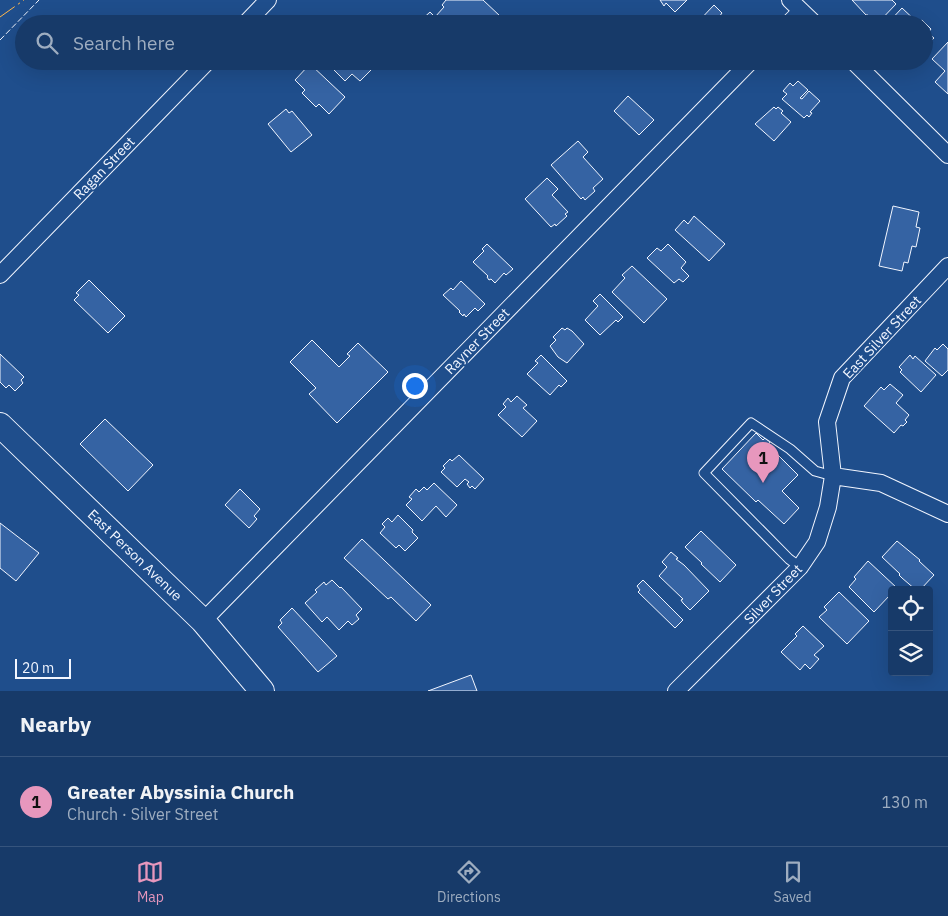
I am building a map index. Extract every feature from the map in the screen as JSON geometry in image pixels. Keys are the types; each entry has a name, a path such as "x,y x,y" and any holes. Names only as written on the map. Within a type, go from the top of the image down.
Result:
{"main road":[{"name":"East Person Avenue","path":"0,425 203,621 262,691"}],"street":[{"path":"254,15 268,0"},
{"path":"796,5 806,15"},
{"name":"Ragan Street","path":"0,275 199,70"},
{"name":"Rayner Street","path":"203,621 742,70"},
{"path":"862,70 947,151"},
{"name":"East Silver Street","path":"833,476 827,422 842,378 948,266"},
{"path":"833,476 881,483 948,514"},
{"name":"Silver Street","path":"676,691 800,567 817,542 828,507 833,476"}],"lane":[{"path":"800,567 789,559 704,472 750,423 790,449 815,471 833,476"}],"building":[{"path":"446,0 483,0 499,15 437,15 444,7 442,5"},
{"path":"660,0 687,0 675,12 666,3 664,6"},
{"path":"852,0 892,0 896,4 886,15 866,15"},
{"path":"714,5 722,13 720,15 705,15"},
{"path":"902,8 909,15 895,15"},
{"path":"948,42 948,94 935,82 945,71 933,58"},
{"path":"304,70 316,70 345,97 329,114 319,104 316,107 302,93 305,90 295,80"},
{"path":"334,70 371,70 360,81 352,74 345,81"},
{"path":"798,81 808,90 800,98 802,99 809,91 820,101 810,112 812,113 809,117 807,115 804,118 782,99 787,94 783,91 790,83 793,86"},
{"path":"628,96 654,120 639,135 614,111"},
{"path":"774,107 776,109 778,107 783,111 781,113 791,122 774,141 755,124"},
{"path":"286,109 289,113 292,111 312,135 291,152 268,124"},
{"path":"578,141 588,152 583,157 603,179 593,188 595,191 585,200 583,197 581,199 551,165"},
{"path":"547,178 558,189 552,195 568,212 565,214 567,216 556,226 555,224 551,227 525,199"},
{"path":"893,206 919,212 916,227 920,228 916,247 912,246 908,263 904,262 902,271 879,266"},
{"path":"694,216 725,244 709,261 675,230 684,220 688,224"},
{"path":"487,244 513,269 506,275 504,273 495,283 491,279 489,280 488,276 473,262 484,251 482,249"},
{"path":"668,244 686,262 681,268 689,276 683,282 679,279 674,283 647,258 657,248 661,251"},
{"path":"632,266 667,299 644,323 612,292 625,278 622,275"},
{"path":"89,280 125,316 108,333 74,300 79,295 76,293"},
{"path":"461,281 485,304 478,311 475,308 466,317 443,295 451,288 453,290"},
{"path":"600,294 623,317 618,322 616,320 600,335 585,320 598,306 593,301"},
{"path":"562,328 572,331 584,344 567,363 558,357 550,346 556,340 553,337"},
{"path":"312,340 339,367 350,356 347,354 358,343 388,372 337,423 309,394 316,388 290,362"},
{"path":"943,344 948,349 948,370 942,376 925,361 935,348 937,350"},
{"path":"0,354 24,377 21,380 23,383 15,391 9,385 6,388 0,382"},
{"path":"541,355 567,381 561,387 559,385 550,395 527,374 538,363 535,361"},
{"path":"910,355 913,359 915,356 936,375 921,392 900,372 902,370 899,367"},
{"path":"890,384 903,395 896,403 909,415 905,420 907,422 903,426 901,425 894,433 864,406 881,387 884,390"},
{"path":"517,396 527,405 523,408 537,421 522,437 498,415 506,407 503,404 508,398 511,402"},
{"path":"105,419 153,465 128,491 80,444"},
{"path":"756,433 763,440 765,438 770,442 768,445 798,475 782,491 799,508 784,524 758,500 756,502 722,469"},
{"path":"459,455 484,479 475,489 472,486 470,488 467,484 469,482 465,479 457,487 441,472 445,468 443,466 450,459 452,461"},
{"path":"434,483 457,505 446,517 436,506 422,521 406,505 412,499 409,497 416,489 419,492 424,487 427,490"},
{"path":"240,489 260,509 254,516 257,519 249,528 225,505"},
{"path":"398,515 418,538 405,551 399,545 396,548 380,533 385,527 382,524 388,518 392,522"},
{"path":"0,523 39,553 16,581 0,568"},
{"path":"701,531 736,565 720,582 685,547"},
{"path":"362,539 431,605 416,621 391,597 388,599 344,558"},
{"path":"897,541 920,560 934,575 924,586 911,586 882,557"},
{"path":"671,552 709,591 690,610 681,600 683,599 659,576 667,567 662,562"},
{"path":"868,561 895,586 888,586 888,597 874,612 849,587 856,579 854,577"},
{"path":"332,580 362,609 356,615 359,619 352,625 348,621 339,630 327,617 322,622 305,603 317,592 315,590 324,582 326,585"},
{"path":"643,580 683,620 675,628 638,592 640,590 637,586"},
{"path":"839,592 869,621 847,644 819,617 827,610 824,607"},
{"path":"292,608 337,656 318,672 278,627 282,623 280,620"},
{"path":"803,626 824,646 814,655 819,659 810,669 805,664 800,670 781,652 797,636 795,634"},
{"path":"471,675 477,691 428,691"}],"fence":[{"path":"24,15 39,0"},
{"path":"0,40 15,25"}],"power":[{"path":"0,17 24,0"}],"place":[{"name":"Greater Abyssinia Church","path":"763,483"}]}
